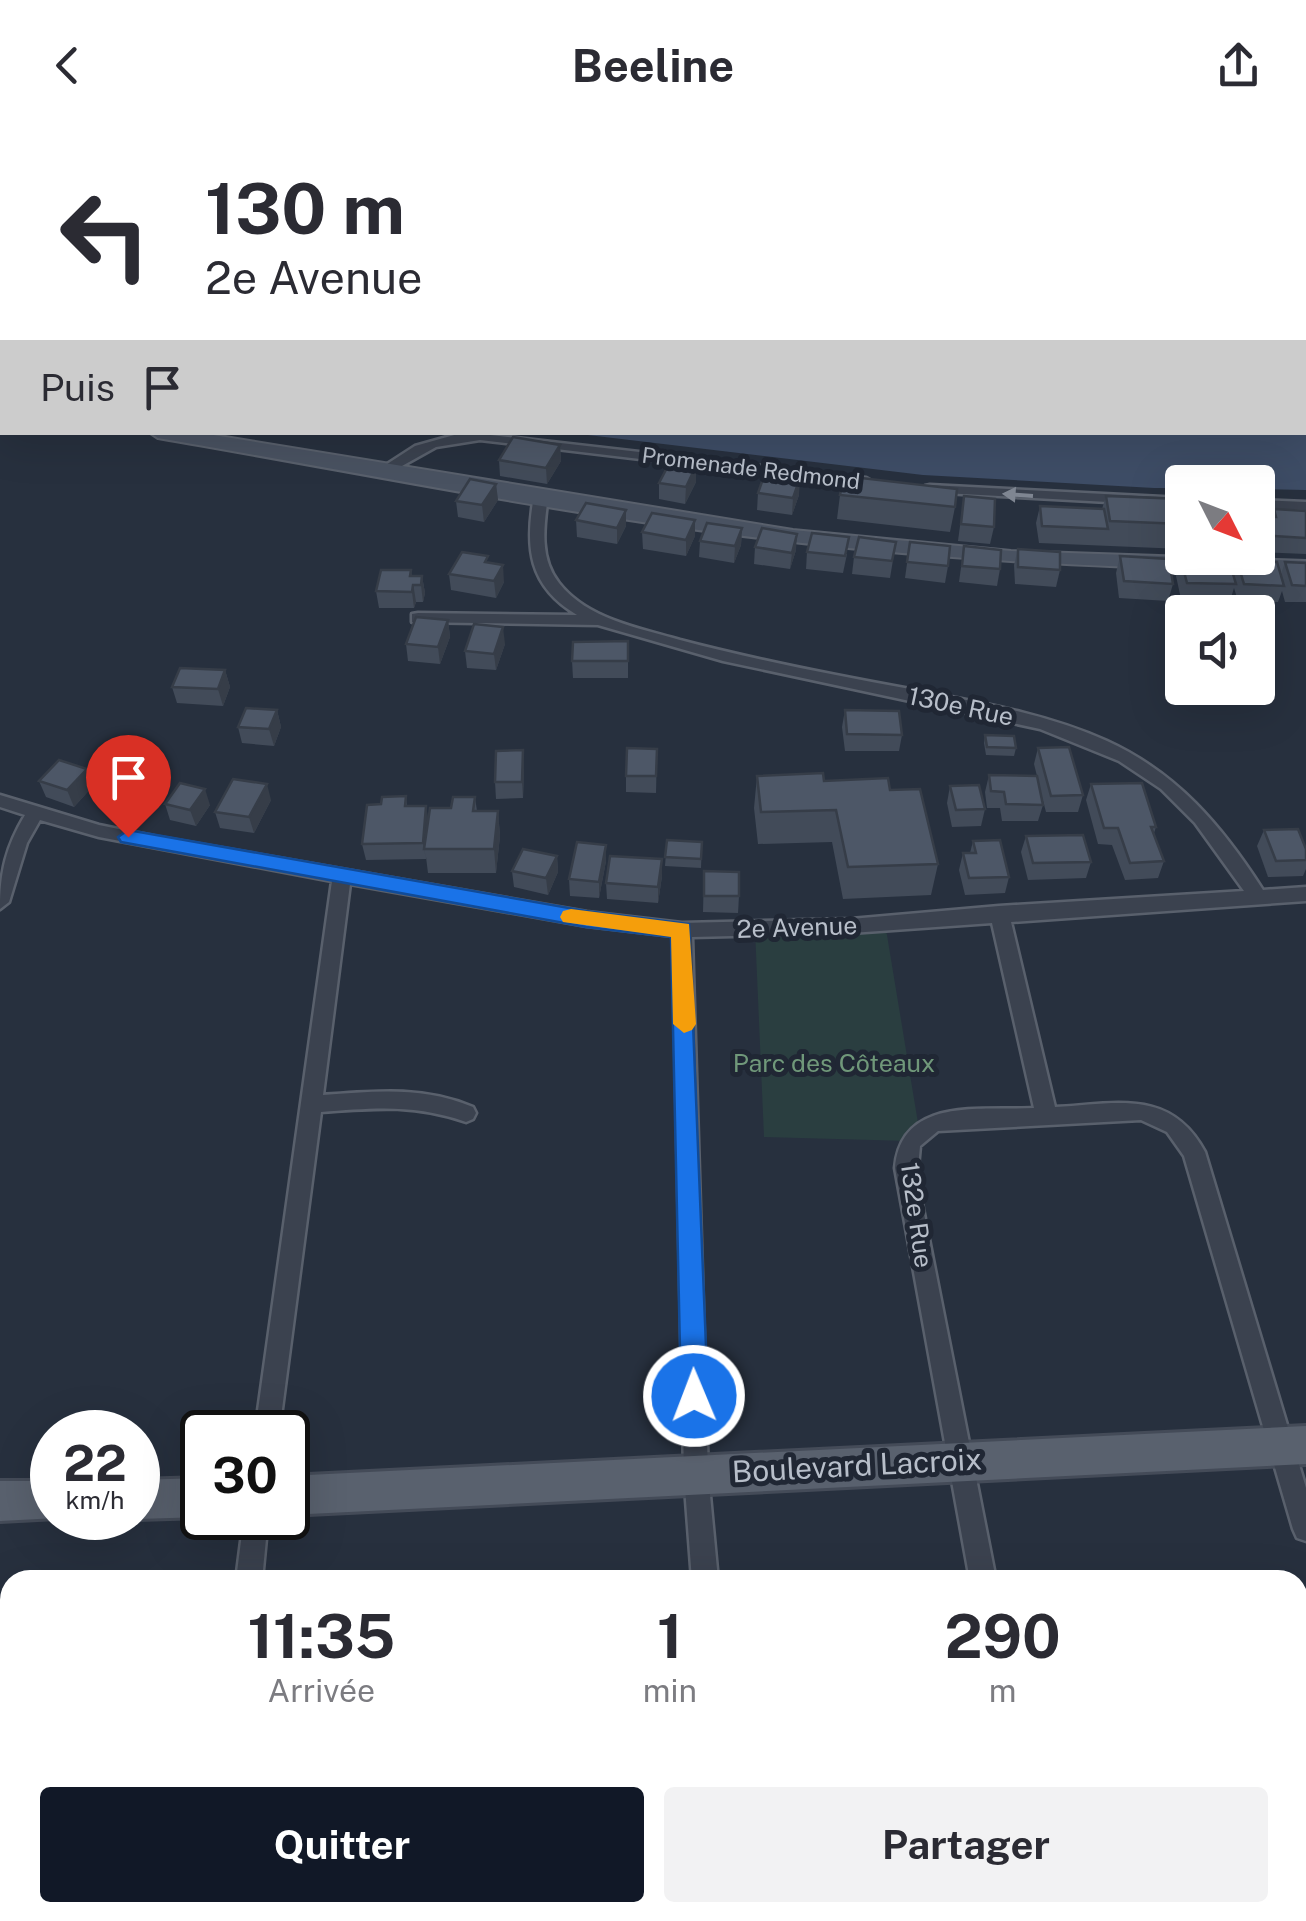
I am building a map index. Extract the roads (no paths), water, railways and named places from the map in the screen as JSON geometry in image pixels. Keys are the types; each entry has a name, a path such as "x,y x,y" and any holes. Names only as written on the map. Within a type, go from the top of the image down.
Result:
{"main road":[{"name":"Boulevard Lacroix","path":"310,1495 1292,1445"},
{"path":"0,1501 30,1500"}],"street":[{"path":"177,435 695,523 1010,556 1306,567"},
{"name":"Promenade Redmond","path":"388,468 407,453 436,442 480,436 883,484"},
{"path":"919,489 1165,501"},
{"name":"130e Rue","path":"541,496 533,542 539,564 556,590 578,610 700,651 964,704 1065,730 1124,756 1159,778 1201,813 1258,898"},
{"path":"1275,505 1306,506"},
{"name":"130e Rue","path":"418,618 602,620"},
{"name":"2e Avenue","path":"0,801 35,814 144,840 342,878 586,919 682,930 839,927 1306,894"},
{"path":"0,902 18,844 35,814"},
{"path":"270,1410 342,878"},
{"path":"999,913 1048,1118"},
{"path":"682,930 696,1474 703,1570"},
{"path":"312,1104 421,1098 444,1102 466,1113"},
{"name":"132e Rue","path":"981,1570 906,1178 909,1141 919,1129 935,1122 1143,1112 1174,1126 1185,1138 1194,1152 1292,1445 1306,1529"},
{"path":"250,1570 254,1540"}],"water":[{"path":"588,435 1306,435 1306,490 1275,489 1275,465 1165,465 1165,488 923,475"}],"park label":[{"name":"Parc des Côteaux","path":"834,1063"}]}
